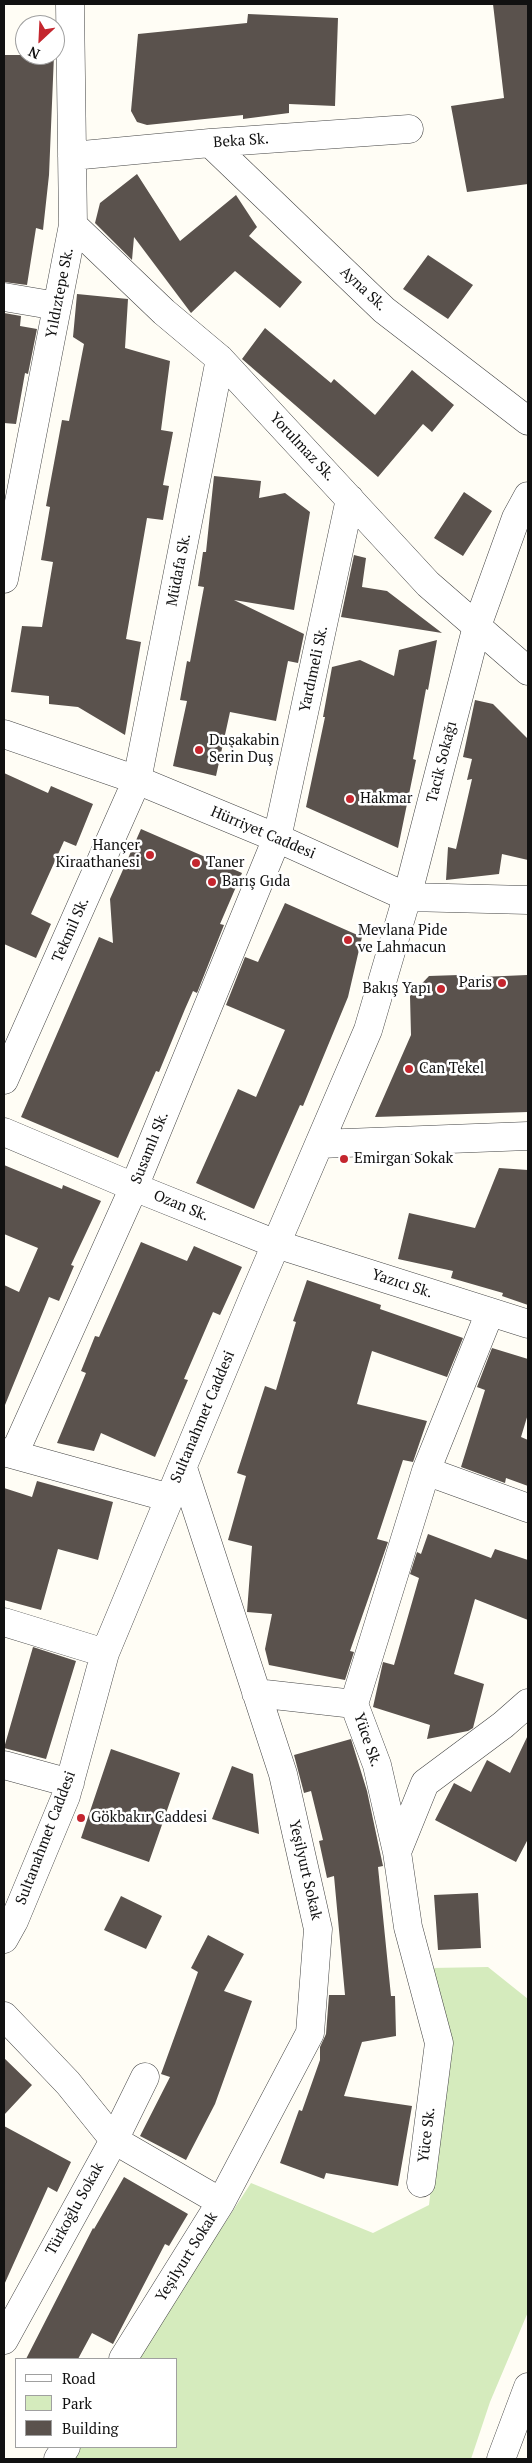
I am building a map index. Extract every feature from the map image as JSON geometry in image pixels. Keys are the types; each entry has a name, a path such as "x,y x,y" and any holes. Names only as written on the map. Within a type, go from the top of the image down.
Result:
{"street":[{"name":"Yıldıztepe Sk.","path":"4,579 73,225 70,4"},
{"name":"Beka Sk.","path":"72,156 210,143 410,129"},
{"name":"Ayna Sk.","path":"210,143 384,310 528,421"},
{"name":"Yorulmaz Sk.","path":"73,225 164,312 220,359 428,584 528,670"},
{"path":"4,297 57,306"},
{"name":"Müdafa Sk.","path":"138,780 220,359"},
{"name":"Tacik Sokağı","path":"407,897 477,626 516,518 528,496"},
{"name":"Yardımeli Sk.","path":"277,838 350,499"},
{"name":"Hürriyet Caddesi","path":"4,734 138,780 277,838 407,897 528,900"},
{"name":"Tekmil Sk.","path":"4,1080 138,780"},
{"name":"Susamlı Sk.","path":"9,1453 134,1187 277,838"},
{"name":"Sultanahmet Caddesi","path":"6,1925 70,1784 105,1653 276,1244 368,1030 407,897"},
{"name":"Ozan Sk.","path":"4,1132 276,1244"},
{"path":"319,1144 528,1136"},
{"name":"Yazıcı Sk.","path":"276,1244 528,1324"},
{"name":"Yüce Sk.","path":"421,2183 439,2043 408,1927 396,1852 377,1766 354,1704 426,1471 490,1312"},
{"path":"9,1453 170,1498"},
{"name":"Yeşilyurt Sokak","path":"124,2358 221,2202 310,2032 318,1930 283,1774 182,1468"},
{"path":"426,1471 528,1508"},
{"path":"4,1622 105,1653"},
{"path":"256,1693 354,1704"},
{"path":"396,1852 425,1783 503,1725 528,1703"},
{"path":"4,1765 70,1784"},
{"path":"4,2016 68,2083 114,2140 221,2202"},
{"name":"Türkoğlu Sokak","path":"4,2340 114,2140 145,2077"},
{"path":"501,2459 528,2387"},
{"path":"58,2459 65,2448"}],"green space":[{"path":"488,1967 528,1999 528,2312 490,2402 471,2459 71,2459 78,2448 178,2448 178,2358 137,2358 251,2183 373,2233 429,2205 447,2054 431,1968"}],"building":[{"path":"493,4 528,4 528,184 467,192 451,106 504,98"},
{"path":"248,14 338,18 335,106 289,104 289,113 243,119 243,115 147,125 137,122 131,111 138,34 247,23"},
{"path":"4,55 15,55 15,65 54,65 49,175 43,230 36,228 27,285 4,282"},
{"path":"137,174 180,241 236,195 257,227 249,236 302,282 280,308 235,271 191,313 134,237 132,260 95,223 100,203"},
{"path":"428,255 473,285 448,319 403,289"},
{"path":"77,294 128,299 125,348 170,361 161,430 173,432 163,485 169,486 163,520 147,518 126,639 141,642 125,735 78,707 49,704 49,696 11,692 22,626 42,627 53,562 41,560 50,507 46,506 62,420 69,421 84,344 73,337"},
{"path":"4,313 21,316 20,326 37,329 28,374 25,373 16,424 4,423"},
{"path":"265,328 331,383 334,379 375,415 412,370 454,405 432,432 423,424 378,477 242,359"},
{"path":"214,476 261,481 259,498 285,493 310,512 294,610 234,600 304,634 298,663 288,661 276,721 230,712 216,776 173,766 187,701 180,700 187,661 190,662 204,587 198,586 203,552 206,552"},
{"path":"464,492 492,511 463,556 434,538"},
{"path":"354,555 366,558 362,587 387,591 442,633 341,617"},
{"path":"437,640 428,690 426,689 413,759 416,760 398,848 306,807 325,717 323,717 332,667 360,660 394,676 399,650"},
{"path":"475,700 493,704 528,739 528,860 502,854 499,874 446,880 448,847 456,849 472,779 467,780 472,759 463,757"},
{"path":"4,773 48,793 51,786 93,804 76,846 64,841 31,914 51,924 36,958 4,944"},
{"path":"141,829 242,873 220,924 224,925 197,993 193,991 159,1072 156,1071 118,1158 21,1117 99,937 113,943 110,899"},
{"path":"285,903 362,937 348,997 303,1106 300,1105 254,1209 196,1183 238,1089 256,1097 285,1030 226,1005 245,957 258,962"},
{"path":"459,975 459,978 527,975 528,1112 375,1117 411,1035 410,996 429,976"},
{"path":"4,1165 62,1189 63,1185 101,1201 71,1265 74,1266 59,1301 49,1297 5,1405 4,1285 19,1292 38,1248 4,1234"},
{"path":"499,1168 528,1170 528,1305 502,1296 503,1293 451,1278 453,1271 398,1259 409,1213 475,1228"},
{"path":"141,1242 187,1261 194,1246 242,1267 220,1315 213,1312 184,1379 188,1380 155,1457 101,1433 94,1451 57,1443 86,1373 81,1371 95,1336 99,1337"},
{"path":"307,1280 381,1305 380,1309 463,1338 447,1377 372,1351 357,1404 427,1421 413,1462 403,1460 377,1539 388,1542 350,1651 354,1652 345,1680 269,1665 265,1649 272,1614 247,1612 252,1546 228,1540 246,1476 237,1473 265,1386 276,1390 296,1322 293,1321"},
{"path":"492,1348 528,1359 528,1414 521,1437 528,1440 528,1486 506,1478 505,1483 461,1467 485,1390 477,1387"},
{"path":"37,1481 113,1502 98,1560 58,1549 41,1610 4,1600 4,1488 32,1497"},
{"path":"428,1534 491,1558 495,1549 528,1560 528,1620 475,1599 454,1674 484,1684 473,1728 468,1731 427,1739 430,1725 373,1707 383,1662 394,1665 419,1578 410,1574 417,1552 421,1554"},
{"path":"33,1647 76,1661 46,1759 4,1748"},
{"path":"528,1735 528,1839 516,1862 435,1820 454,1783 471,1792 487,1760 510,1773"},
{"path":"351,1739 367,1791 383,1866 378,1867 391,1996 395,1996 396,2036 362,2042 344,2096 412,2106 398,2186 326,2173 324,2179 280,2163 299,2110 302,2111 320,2060 320,2047 326,2034 329,1995 345,1995 334,1876 327,1878 319,1841 323,1840 311,1791 304,1793 294,1755"},
{"path":"111,1749 180,1773 149,1862 81,1838"},
{"path":"232,1766 253,1774 259,1834 212,1819"},
{"path":"478,1893 481,1948 438,1950 434,1895"},
{"path":"121,1896 162,1916 146,1949 104,1930"},
{"path":"208,1935 244,1954 224,1991 252,2001 215,2104 186,2160 140,2136 170,2077 161,2074 198,1972 191,1968"},
{"path":"4,2058 32,2085 4,2115"},
{"path":"4,2126 71,2162 57,2192 48,2187 4,2285"},
{"path":"124,2177 188,2214 169,2246 165,2244 113,2344 92,2333 79,2358 27,2358 93,2228"}],"place":[{"name":"Duşakabin Serin Duş","path":"199,750"},
{"name":"Hakmar","path":"350,799"},
{"name":"Hançer Kiraathanesi","path":"150,855"},
{"name":"Taner","path":"196,863"},
{"name":"Barış Gıda","path":"212,882"},
{"name":"Mevlana Pide ve Lahmacun","path":"348,940"},
{"name":"Paris","path":"502,983"},
{"name":"Bakış Yapı","path":"441,989"},
{"name":"Can Tekel","path":"409,1069"},
{"name":"Emirgan Sokak","path":"344,1159"},
{"name":"Gökbakır Caddesi","path":"81,1818"}]}
